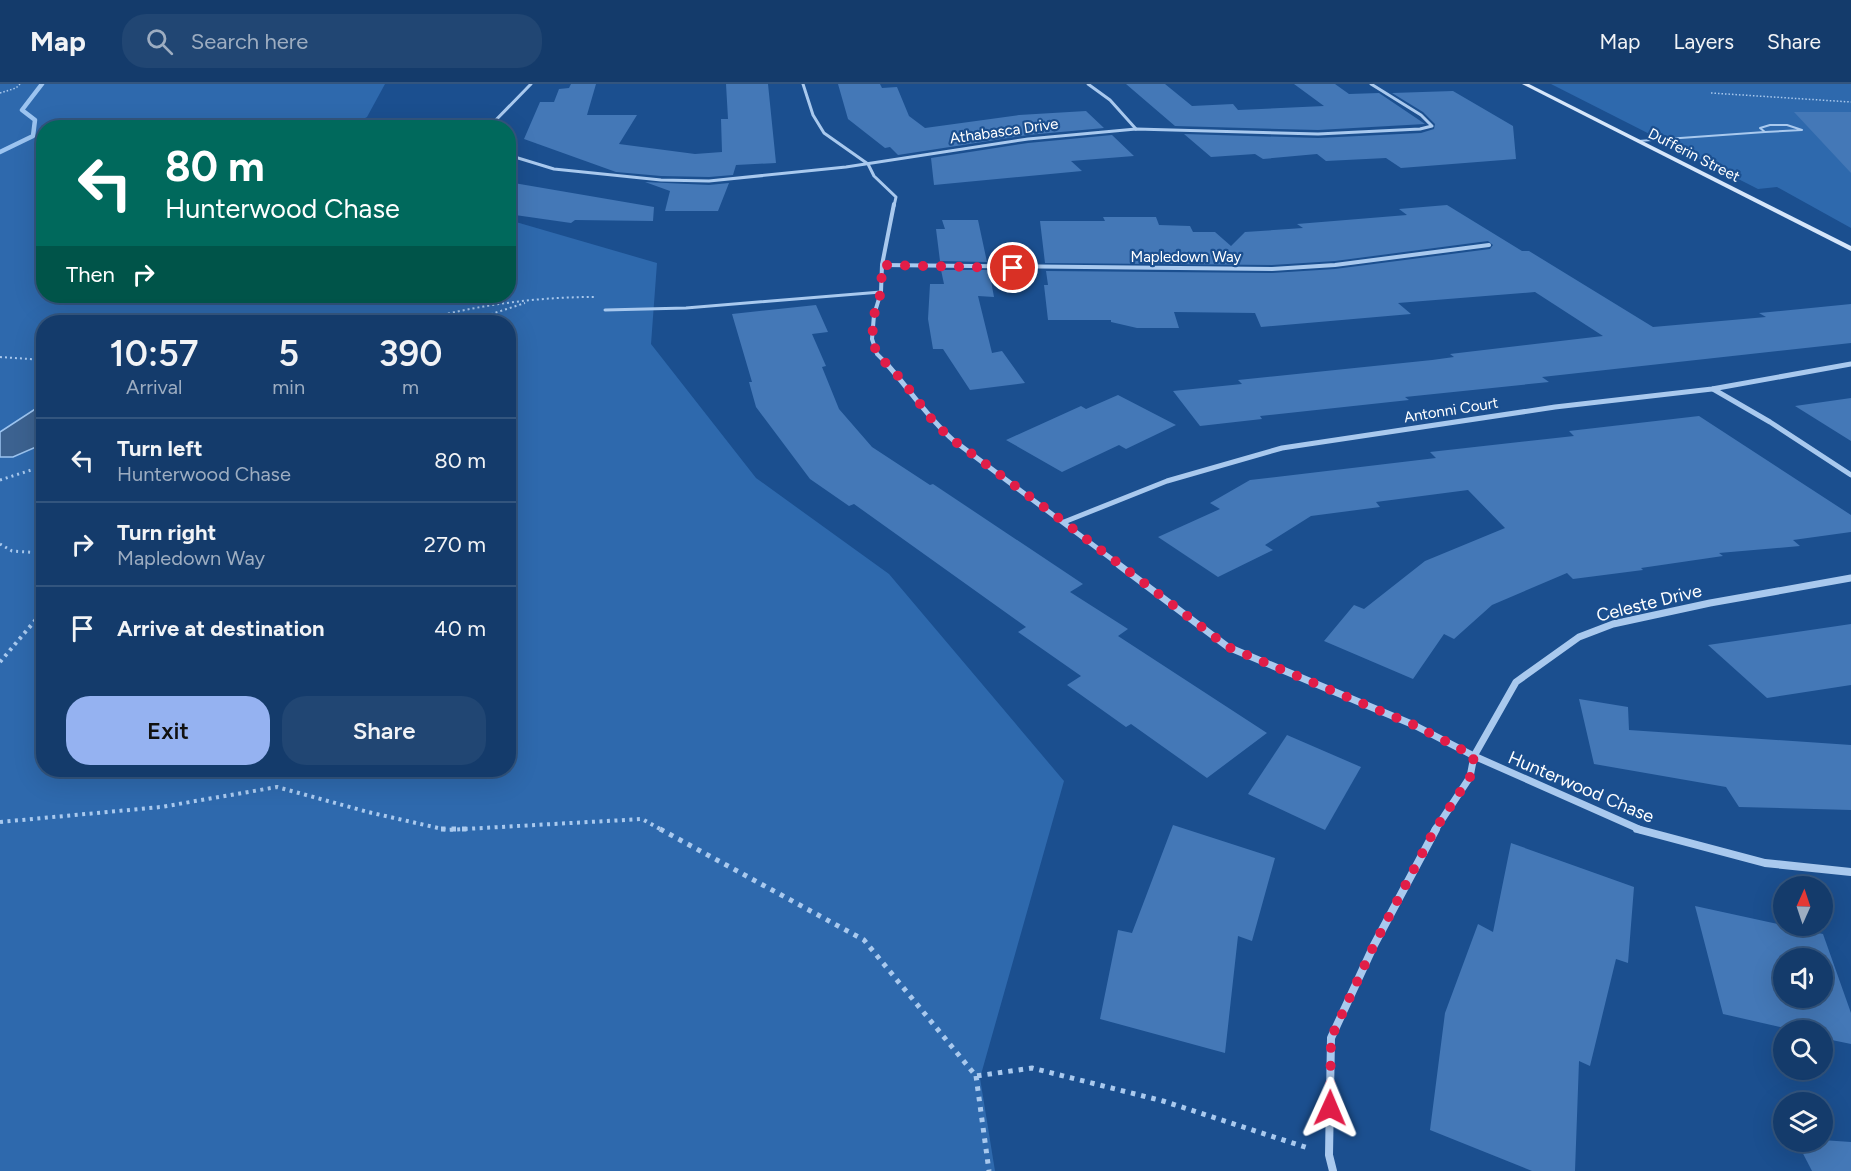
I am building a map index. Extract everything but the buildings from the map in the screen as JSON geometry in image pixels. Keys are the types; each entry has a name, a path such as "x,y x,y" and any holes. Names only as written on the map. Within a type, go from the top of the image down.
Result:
{"main road":[{"name":"Dufferin Street","path":"1525,84 1851,249"}],"street":[{"path":"496,120 531,84"},
{"name":"Hunterwood Chase","path":"804,84 813,115 824,133 868,164 874,176 896,197 882,265 881,292 874,315 872,339 877,354 902,380 936,425 953,440 1228,647 1414,725 1474,756 1647,833 1765,863 1851,872"},
{"path":"1088,84 1110,100 1136,129"},
{"name":"Athabasca Drive","path":"516,157 554,169 662,180 734,179 868,164 1028,139 1136,129 1318,134 1420,129 1432,126 1422,115 1371,84"},
{"name":"Mapledown Way","path":"882,265 1272,269 1335,265 1489,245"},
{"name":"Antonni Court","path":"1064,522 1167,481 1282,448 1556,406 1712,389 1851,364"},
{"path":"1712,389 1770,422 1851,475"},
{"name":"Celeste Drive","path":"1334,1171 1329,1155 1331,1038 1374,945 1434,831 1470,777 1474,756 1516,682 1579,637 1613,624 1710,603 1851,578"}],"lane":[{"path":"1636,141 1766,133 1802,130 1793,125 1760,128 1766,133"},
{"path":"605,310 686,308 881,292"}],"path":[{"path":"0,93 16,88 20,84"},
{"path":"1711,93 1851,102"},
{"path":"489,315 532,301 516,302"},
{"path":"441,315 502,303"},
{"path":"0,357 36,359"},
{"path":"0,480 36,469"},
{"path":"0,544 12,552 36,553"},
{"path":"0,662 36,619"},
{"path":"0,822 161,807 278,787 368,812 447,830 642,819 864,940 976,1076 989,1171"},
{"path":"976,1076 1032,1068 1163,1101 1329,1155"}],"shaded area":[{"path":"0,84 385,84 367,117 361,120 36,120 36,303 516,303 516,222 657,263 651,344 756,478 889,574 1064,781 980,1078 995,1171 0,1171"},
{"path":"1551,84 1851,84 1851,228 1777,187 1758,189"},
{"path":"36,409 36,447 13,457 0,457 0,432"}],"waterway":[{"path":"0,152 33,136 35,120 22,110 42,84"}],"route":[{"path":"1013,268 882,265 881,292 874,315 872,339 877,354 902,380 936,425 1228,647 1414,725 1474,756 1470,777 1434,831 1374,945 1331,1038 1330,1108"}]}
